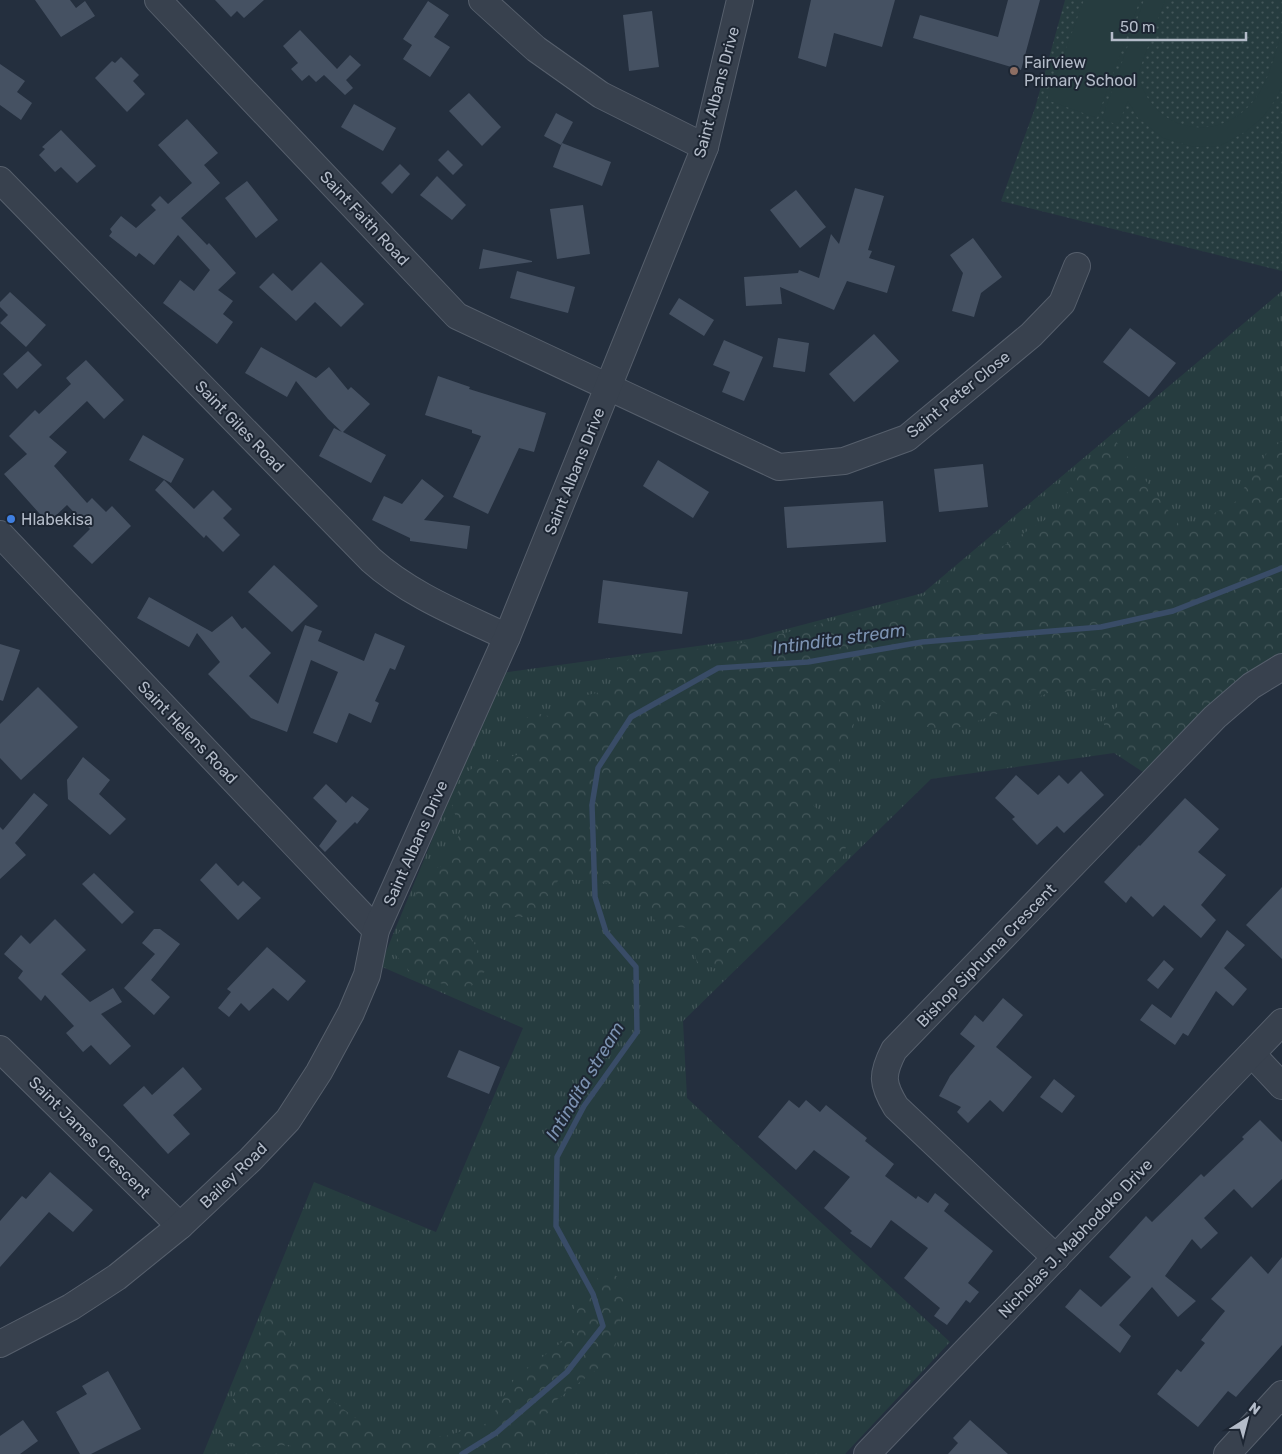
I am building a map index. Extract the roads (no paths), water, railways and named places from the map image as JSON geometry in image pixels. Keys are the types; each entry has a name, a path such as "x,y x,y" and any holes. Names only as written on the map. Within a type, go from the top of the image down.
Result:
{"street":[{"name":"Saint Faith Road","path":"158,0 457,316 608,386"},
{"path":"482,0 536,49 601,95 705,147"},
{"name":"Saint Albans Drive","path":"376,930 507,637 705,147 740,0"},
{"name":"Saint Giles Road","path":"0,180 371,560 389,576 419,595 507,637"},
{"name":"Saint Peter Close","path":"608,386 779,467 844,461 907,438 1031,335 1062,303 1077,266"},
{"name":"Saint Helens Road","path":"0,534 376,930"},
{"name":"Bishop Siphuma Crescent","path":"1056,1258 896,1107 887,1092 884,1078 886,1066 894,1050 1215,717 1251,686 1282,667"},
{"name":"Bailey Road","path":"0,1344 71,1307 117,1277 180,1226 250,1160 288,1120 319,1072 351,1013 367,975 376,930"},
{"name":"Nicholas J. Mabhodoko Drive","path":"867,1454 1282,1022"},
{"name":"Saint James Crescent","path":"0,1049 180,1226"},
{"path":"1252,1054 1282,1086"},
{"path":"1227,1454 1282,1394"}],"waterway":[{"name":"Intindita stream","path":"462,1454 496,1433 567,1372 603,1326 593,1294 556,1226 557,1157 584,1106 637,1032 636,967 606,932 595,897 592,805 598,768 631,717 718,668 808,662 922,642 1101,627 1173,611 1282,568"}],"place":[{"name":"Fairview Primary School","path":"1014,71"},
{"name":"Hlabekisa","path":"11,519"}]}
